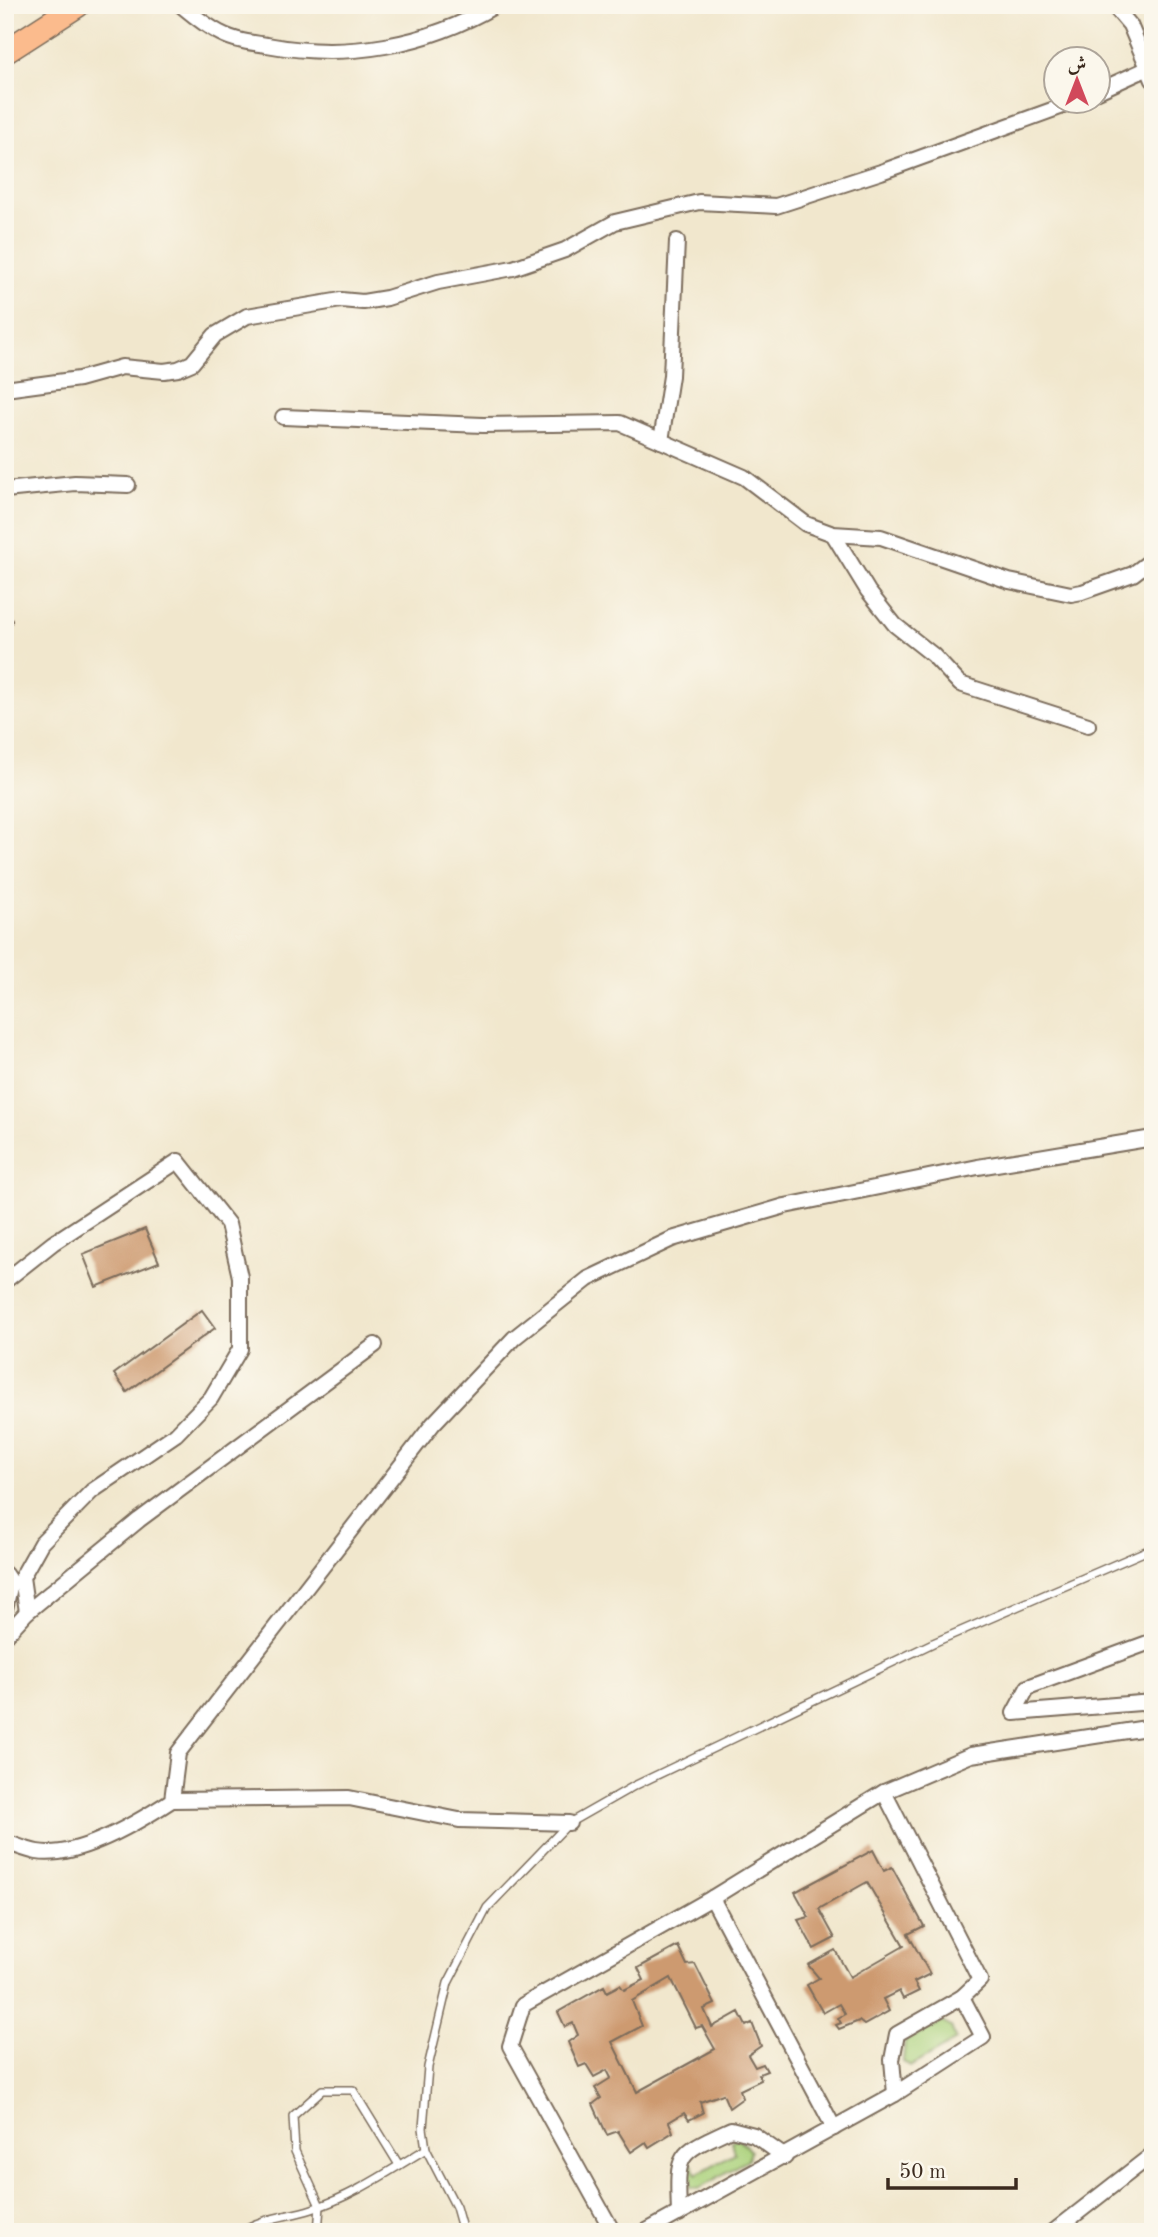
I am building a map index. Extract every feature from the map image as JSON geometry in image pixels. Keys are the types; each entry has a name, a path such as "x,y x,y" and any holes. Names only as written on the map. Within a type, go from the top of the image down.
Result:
{"main road":[{"path":"5,52 78,5"}],"street":[{"path":"181,5 221,34 238,40 309,52 361,51 405,43 461,24 496,5"},
{"path":"1112,86 1151,72 1130,25 1113,5"},
{"path":"5,389 79,379 122,367 178,369 192,363 215,335 247,316 341,300 363,302 387,298 438,282 513,268 565,250 615,222 699,202 776,206 881,172 1042,114"},
{"path":"661,441 671,376 677,241"},
{"path":"283,417 484,425 596,422 636,428 744,477 806,524 833,534 881,537 1009,581 1071,594 1133,574 1153,559"},
{"path":"5,490 75,482 128,485"},
{"path":"833,534 868,591 895,625 933,655 960,684 1088,725"},
{"path":"172,1800 178,1753 433,1424 514,1338 588,1279 672,1239 785,1206 978,1167 1153,1138"},
{"path":"5,1281 53,1243 178,1161 228,1224 240,1277 240,1349 211,1398 176,1434 92,1492 41,1542 23,1577 27,1612"},
{"path":"5,1636 27,1612 139,1520 375,1345"},
{"path":"5,1574 11,1583 5,1609"},
{"path":"1153,1641 1028,1687 1014,1713 1153,1702"},
{"path":"613,2232 510,2046 523,2005 712,1898 884,1792 971,1755 1153,1727"},
{"path":"884,1792 981,1980 962,1997 897,2034 892,2060 895,2094"},
{"path":"5,1842 39,1853 90,1844 139,1822 172,1800 348,1798 459,1820 569,1823"},
{"path":"712,1898 834,2127"},
{"path":"645,2232 895,2094 983,2037 962,1997"},
{"path":"679,2214 678,2169 690,2148 731,2129 754,2135 785,2157"},
{"path":"1053,2232 1153,2154"}],"lane":[{"path":"5,617 8,621 5,624"},
{"path":"463,2232 456,2207 426,2149 423,2127 428,2067 448,1983 486,1908 569,1823 634,1786 933,1643 1153,1548"},
{"path":"318,2232 320,2206 295,2151 293,2116 321,2090 353,2090 399,2165"},
{"path":"241,2232 253,2224 320,2206 355,2193 426,2149"}],"green space":[{"path":"942,2022 951,2027 956,2040 911,2066 903,2062 905,2041"},
{"path":"738,2137 750,2151 748,2159 700,2188 691,2187 688,2181 688,2165 691,2163 697,2174 735,2153 732,2141"}],"building":[{"path":"145,1229 159,1262 96,1287 83,1254"},
{"path":"202,1310 215,1328 127,1392 114,1374"},
{"path":"873,1850 884,1871 892,1867 924,1926 908,1934 930,1974 914,1982 919,1991 903,1999 899,1991 883,1999 889,2011 864,2025 859,2021 839,2029 836,2025 841,2023 838,2018 845,2014 839,2004 823,2013 807,1985 819,1978 808,1965 835,1950 850,1977 904,1946 867,1882 819,1909 835,1938 814,1949 798,1920 809,1917 795,1892"},
{"path":"678,1946 687,1965 695,1964 715,2004 704,2009 712,2027 739,2012 746,2026 752,2023 761,2046 748,2055 755,2067 763,2064 767,2071 759,2074 761,2080 740,2090 743,2098 729,2108 723,2094 700,2102 703,2113 689,2120 684,2113 669,2122 673,2132 649,2147 646,2142 631,2152 618,2131 607,2135 593,2104 601,2098 595,2088 611,2078 607,2070 594,2077 586,2064 579,2067 568,2042 578,2035 573,2023 565,2027 558,2012 604,1986 607,1992 620,1985 624,1990 644,1980 638,1968","holes":["671,1978 696,2028 702,2026 715,2049 637,2092 612,2042 642,2026 632,2001"]}]}
